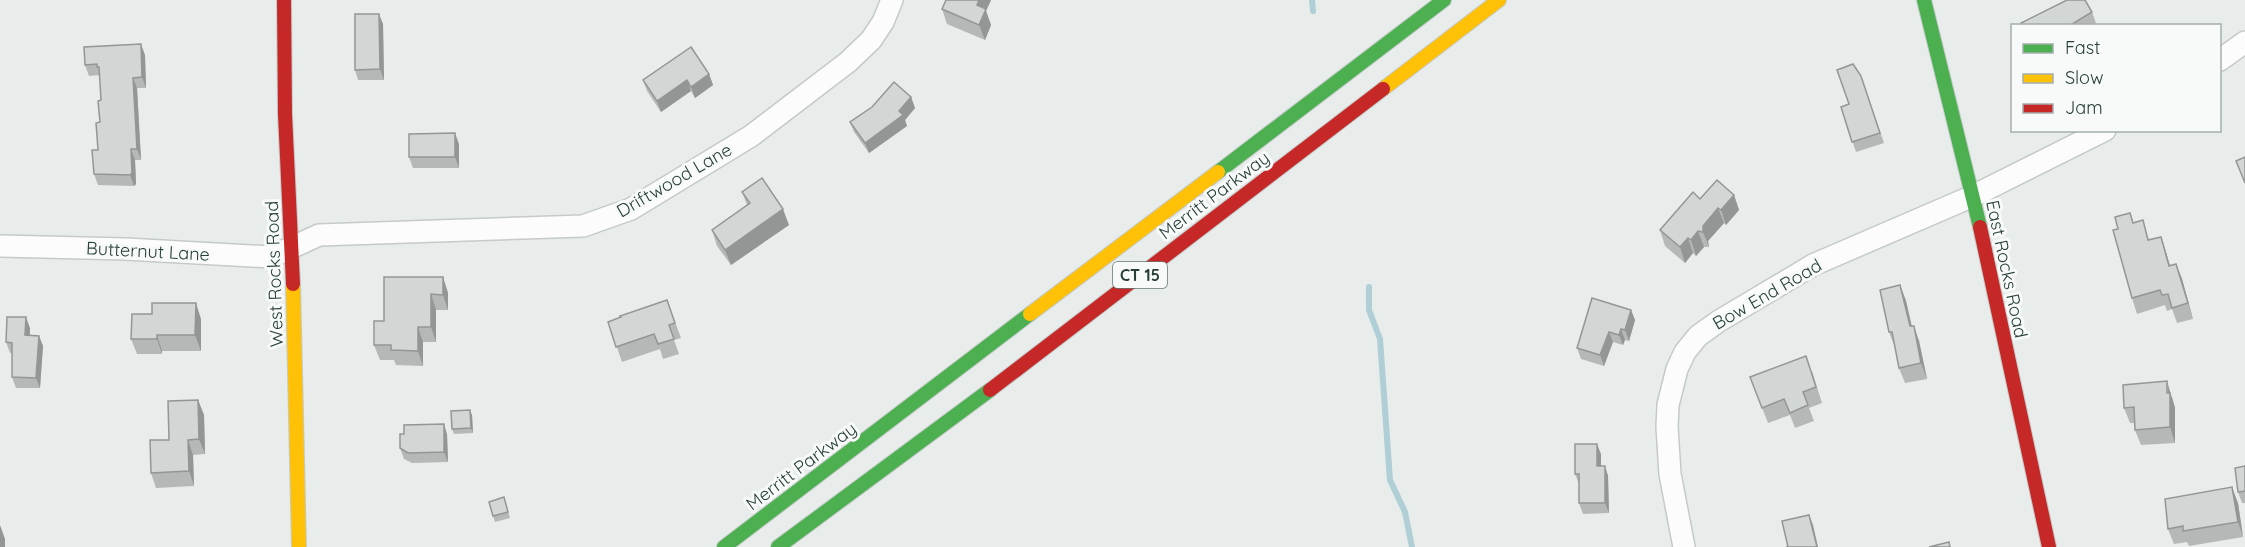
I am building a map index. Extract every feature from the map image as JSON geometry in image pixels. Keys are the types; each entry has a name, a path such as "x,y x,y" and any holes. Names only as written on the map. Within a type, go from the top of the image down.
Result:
{"main road":[{"name":"West Rocks Road","path":"284,0 285,114 292,246 299,547"},
{"name":"Merritt Parkway","path":"724,547 1444,0"},
{"name":"Merritt Parkway","path":"778,547 968,407 1499,0"},
{"name":"East Rocks Road","path":"1924,0 1973,196 2049,547"}],"street":[{"name":"Driftwood Lane","path":"292,246 319,235 583,226 631,209 751,135 829,78 871,40 883,22 892,0"},
{"path":"2221,59 2245,42"},
{"name":"Bow End Road","path":"1685,547 1670,474 1666,427 1668,405 1677,369 1685,352 1698,336 1748,303 1814,265 1973,196 2101,132"},
{"name":"Butternut Lane","path":"0,246 126,249 271,257 292,246"}],"building":[{"path":"946,0 979,0 977,5 986,9 979,25 942,9"},
{"path":"2067,0 2085,0 2092,12 2072,24 2021,23"},
{"path":"355,14 379,14 380,69 355,70"},
{"path":"141,44 142,77 133,78 137,149 131,149 132,173 130,175 94,174 92,150 98,150 96,123 100,122 99,67 97,64 85,65 84,47"},
{"path":"691,47 709,74 691,87 687,80 657,101 643,80"},
{"path":"1853,64 1861,76 1880,133 1852,142 1841,107 1849,104 1837,70"},
{"path":"894,82 911,97 899,111 903,115 865,143 850,122 872,107"},
{"path":"455,133 455,157 409,157 409,134"},
{"path":"2245,157 2245,183 2236,161"},
{"path":"762,178 783,209 725,250 712,230 750,203 742,192"},
{"path":"1717,180 1734,195 1721,210 1718,208 1703,226 1703,232 1698,231 1691,240 1688,238 1680,247 1660,230 1693,192 1700,199"},
{"path":"2130,213 2133,223 2143,220 2148,240 2161,237 2169,266 2176,264 2188,303 2172,308 2168,294 2162,295 2160,290 2132,298 2113,230 2118,229 2115,217"},
{"path":"384,277 443,277 443,295 431,294 431,327 418,327 418,351 391,350 391,345 374,345 374,321 384,321"},
{"path":"1900,285 1910,326 1914,326 1921,363 1899,368 1880,290"},
{"path":"1592,298 1631,310 1625,330 1621,329 1619,335 1609,332 1600,355 1577,348"},
{"path":"667,300 675,323 669,325 674,339 658,344 654,334 616,347 608,322"},
{"path":"152,303 196,303 195,335 157,335 157,339 131,339 132,314 152,314"},
{"path":"7,317 26,317 25,335 39,336 36,378 12,377 12,343 6,342"},
{"path":"1806,356 1816,387 1803,392 1808,405 1790,413 1784,399 1762,408 1750,377"},
{"path":"2167,381 2167,393 2170,393 2170,427 2135,430 2134,407 2124,408 2123,385"},
{"path":"198,400 199,439 188,440 189,471 151,473 150,440 169,440 168,401"},
{"path":"470,410 471,428 452,429 451,411"},
{"path":"444,424 444,452 408,453 400,448 400,434 404,434 404,425"},
{"path":"1575,444 1597,444 1597,466 1605,466 1605,503 1579,503 1579,474 1575,474"},
{"path":"2245,466 2245,491 2238,492 2235,468"},
{"path":"2232,487 2238,522 2183,531 2183,526 2168,529 2165,499"},
{"path":"504,497 508,512 493,516 489,502"},
{"path":"1809,515 1817,547 1788,547 1782,521"},
{"path":"1949,542 1950,547 1929,547"}],"waterway":[{"path":"1312,0 1313,11"},
{"path":"1369,287 1369,310 1380,339 1390,480 1405,512 1412,547"}],"traffic: fast":[{"path":"1218,172 1444,0"},
{"path":"1924,0 1980,227"},
{"path":"724,547 1030,314"},
{"path":"778,547 990,390"}],"traffic: slow":[{"path":"1383,89 1499,0"},
{"path":"1030,314 1218,172"},
{"path":"293,284 299,547"}],"traffic: jam":[{"path":"284,0 285,114 293,284"},
{"path":"990,390 1383,89"},
{"path":"1980,227 2049,547"}]}
